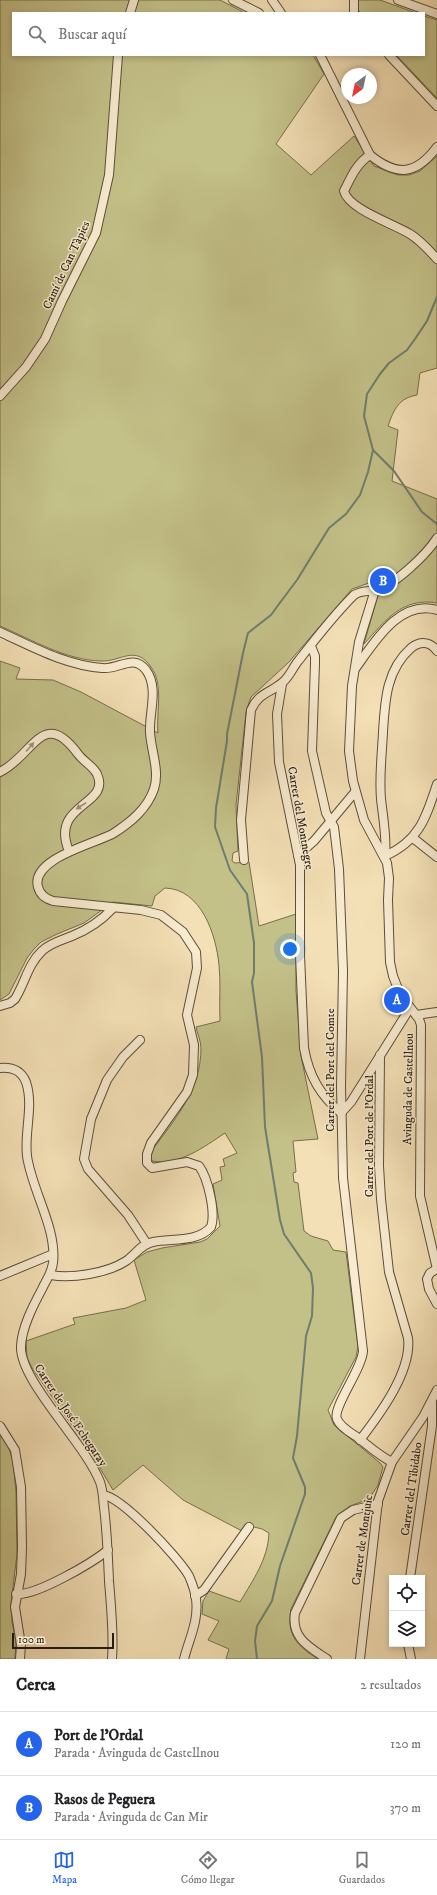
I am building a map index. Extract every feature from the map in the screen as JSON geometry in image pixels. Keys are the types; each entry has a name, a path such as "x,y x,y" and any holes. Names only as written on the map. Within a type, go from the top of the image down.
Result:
{"street":[{"path":"130,12 134,0"},
{"path":"233,0 257,12"},
{"path":"272,0 280,12"},
{"path":"354,0 354,12"},
{"path":"398,0 437,14"},
{"name":"Camí de Can Tàpies","path":"0,396 30,361 45,339 96,233 109,176 118,56"},
{"path":"320,56 370,155 387,167 401,171 420,165 437,147"},
{"path":"390,56 437,106"},
{"path":"370,155 364,159 354,172 344,191 345,197 354,204 409,233 422,243 437,259"},
{"path":"244,860 241,820 251,710 257,699 263,694 282,684 311,646 354,595 363,591 375,590 390,583 419,560 437,538"},
{"name":"Avinguda de Castellnou","path":"375,590 359,642 354,669 349,751 355,792 364,820 385,856 389,878 388,900 390,962 400,994 413,1011 421,1025 420,1196 437,1269"},
{"path":"354,669 379,637 402,615 410,611 420,609 437,610"},
{"path":"0,632 51,655 80,665 107,668 130,661 135,662 143,668 151,679 153,689 150,732 156,778 151,797 141,811 114,833 68,851 40,874 38,882 42,895 53,901 141,910 161,915 170,921 188,939 196,952 198,963 187,1015 194,1045 193,1075 187,1092 151,1143 146,1160 152,1168 187,1162 199,1166 207,1183 211,1204 212,1222 208,1231 201,1235 146,1244 126,1261 104,1270 69,1276 51,1275"},
{"path":"385,856 387,840 381,798 380,764 387,687 399,662 413,647 419,643 431,644 437,651"},
{"name":"Carrer del Port del Comte","path":"311,646 315,662 312,751 326,813 331,820 336,836 340,890 343,971 341,1113 343,1186 363,1351 359,1368 338,1408 336,1415 339,1423 383,1458 392,1462"},
{"name":"Carrer del Montnegre","path":"282,684 277,714 279,762 300,865 300,955 306,1056 313,1081 325,1098 341,1113"},
{"path":"0,772 16,761 39,738 52,734 66,738 81,758 93,767 98,775 99,788 94,797 76,810 66,824 64,838 68,851"},
{"path":"385,856 413,838 427,814 437,784"},
{"path":"298,855 314,841 355,792"},
{"path":"413,838 437,857"},
{"path":"0,1006 10,1003 15,999 32,962 42,950 53,943 86,929 101,919 112,908"},
{"path":"341,1113 351,1102 380,1055 413,1011 437,1012"},
{"path":"140,1040 123,1056 107,1080 91,1119 84,1159 88,1169 128,1215 146,1244"},
{"name":"Carrer del Port de l'Ordal","path":"360,1440 398,1383 408,1358 410,1348 389,1272 381,1199 379,1166 380,1055"},
{"name":"Carrer de José Echegaray","path":"0,1068 9,1068 18,1072 27,1087 29,1107 26,1144 28,1164 52,1238 53,1254 51,1275 35,1302 23,1334 21,1359 34,1382 91,1463 100,1483 103,1495 108,1550 112,1659"},
{"path":"0,1276 53,1254"},
{"path":"437,1269 430,1273 427,1279 429,1289 437,1304"},
{"name":"Carrer de Montjuic","path":"360,1659 378,1504 392,1462 432,1403 437,1390"},
{"name":"Carrer del Tibidabo","path":"410,1575 431,1434 432,1403"},
{"path":"0,1426 15,1450 21,1487 22,1548 15,1607 22,1646 20,1659"},
{"path":"103,1495 110,1496 121,1504 177,1559 189,1576 197,1607 195,1623 184,1659"},
{"path":"327,1659 300,1639 294,1626 295,1613 341,1518 353,1510 378,1504"},
{"path":"195,1596 204,1590 249,1527"},
{"path":"16,1594 27,1593 81,1569 108,1550"},
{"path":"409,1647 411,1659"}],"shaded area":[{"path":"0,0 220,0 243,12 12,12 12,56 314,56 324,74 276,144 311,175 354,136 374,166 398,175 409,175 420,171 437,156 437,368 420,373 417,395 411,396 398,405 388,426 398,430 392,481 437,499 437,603 425,602 404,607 387,619 364,644 383,578 352,589 289,662 251,697 246,712 236,805 238,851 233,853 232,861 235,863 249,862 259,926 296,914 296,991 301,1056 318,1139 293,1141 296,1172 293,1173 294,1182 298,1183 304,1231 311,1236 328,1241 333,1250 346,1252 358,1347 356,1357 328,1410 334,1425 383,1467 378,1485 369,1499 350,1506 336,1517 291,1609 290,1626 295,1639 304,1649 318,1659 226,1659 229,1649 208,1640 219,1621 202,1614 203,1601 209,1591 240,1602 263,1560 269,1533 262,1529 246,1525 242,1531 183,1500 143,1465 113,1490 91,1453 32,1368 27,1358 26,1341 75,1324 73,1318 126,1308 146,1300 134,1260 147,1252 200,1242 207,1239 220,1226 213,1184 222,1180 220,1167 225,1166 223,1159 237,1153 225,1133 191,1154 172,1161 152,1161 151,1156 153,1149 186,1102 197,1077 201,1048 196,1027 220,1021 220,972 214,940 204,915 188,896 178,890 165,888 155,896 152,906 113,902 84,923 41,942 27,958 9,994 0,1000 0,661 20,668 16,679 53,680 81,692 158,733 159,698 155,674 145,660 139,656 133,655 108,661 88,660 49,648 0,626"},
{"path":"358,0 380,0 413,12 360,12 357,7"},
{"path":"425,16 437,20 437,98 397,56 425,56"},
{"path":"0,1433 8,1445 13,1461 16,1492 17,1554 11,1603 12,1622 16,1642 15,1659 0,1659"}],"waterway":[{"path":"257,1659 255,1641 257,1626 272,1601 280,1566 305,1494 305,1487 293,1458 297,1436 306,1336 312,1316 313,1288 311,1273 284,1234 280,1220 265,1127 262,1057 252,982 254,973 254,943 247,894 230,870 215,827 216,808 227,734 248,633 271,615 297,580 329,528 346,514 360,495 368,472 373,450 364,416 367,394 389,363 407,350 415,339 427,321 437,297"},
{"path":"373,450 394,471 422,512 437,524"}],"place":[{"name":"Rasos de Peguera","path":"383,581"},
{"name":"Port de l'Ordal","path":"397,1000"}]}
